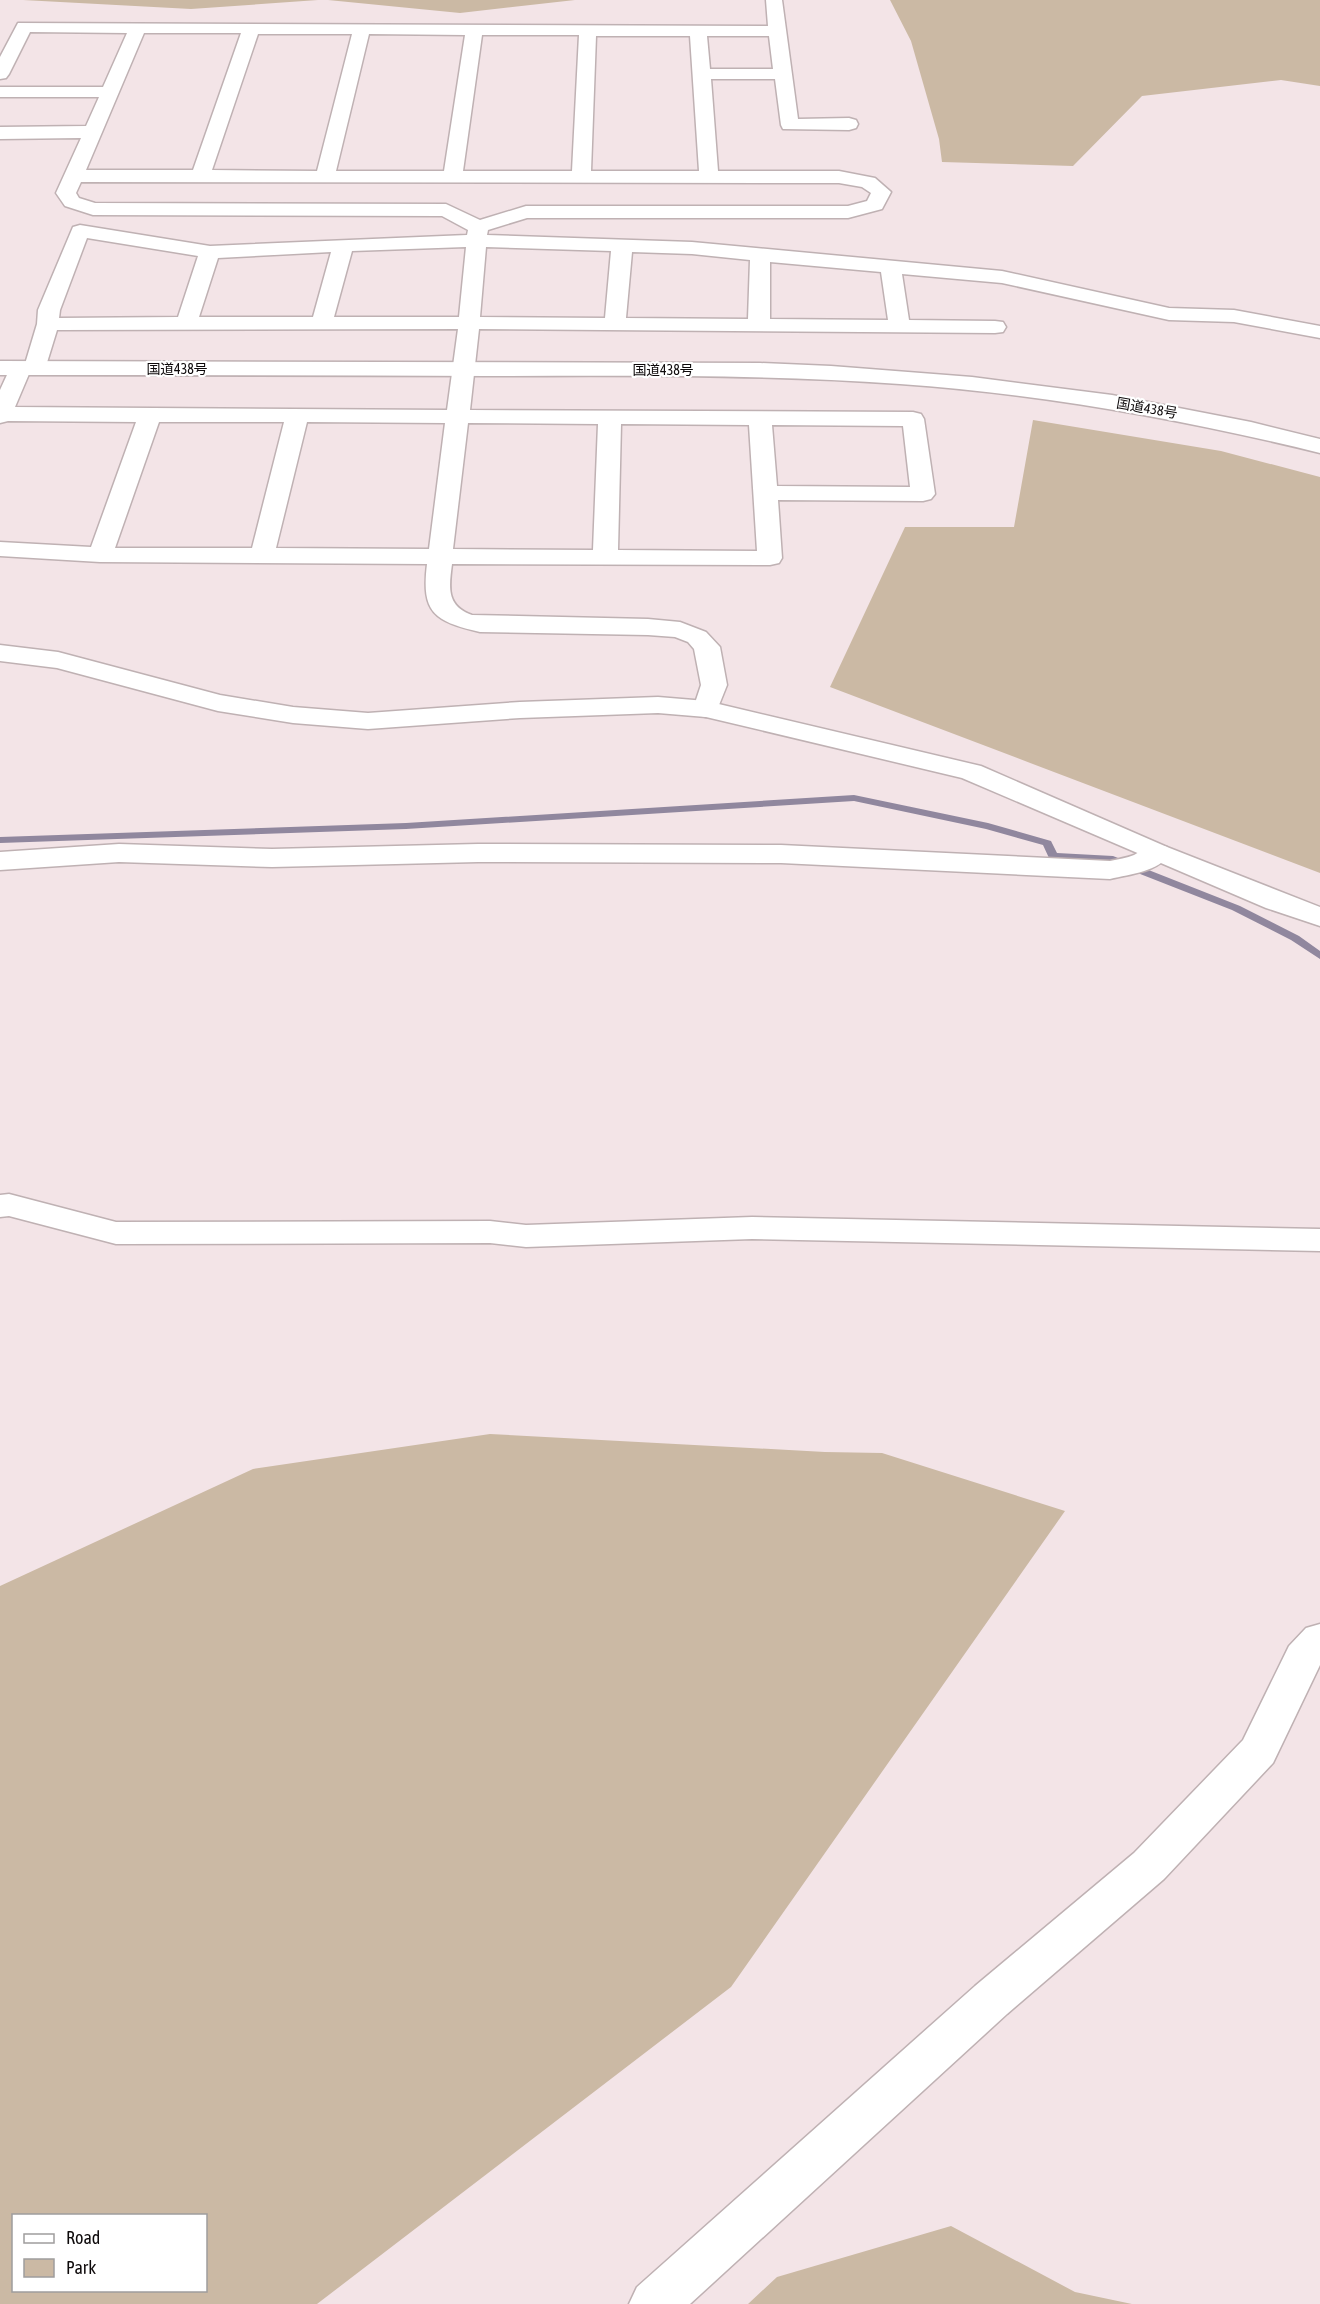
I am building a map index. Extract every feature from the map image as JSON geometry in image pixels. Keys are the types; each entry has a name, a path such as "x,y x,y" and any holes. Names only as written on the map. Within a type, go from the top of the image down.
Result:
{"main road":[{"path":"774,0 790,125 849,124"},
{"path":"0,74 24,27 777,31"},
{"path":"138,28 66,193 72,202 93,208 446,210 477,234"},
{"path":"201,176 251,29"},
{"path":"325,176 362,29"},
{"path":"453,176 474,30"},
{"path":"581,177 588,30"},
{"path":"698,31 710,177"},
{"path":"702,74 783,74"},
{"path":"0,92 110,92"},
{"path":"0,133 93,132"},
{"path":"74,176 839,177 868,182 881,192 875,205 848,212 526,212 477,234"},
{"path":"765,493 924,494 913,419 0,415 18,368 48,324 49,310 80,231 210,252 343,245 477,234 622,246 692,248 1002,277 1169,314 1234,316 1320,332"},
{"path":"477,234 469,323 461,370 435,591 442,609 458,619 480,624 648,627 680,630 697,637 707,647 714,685 706,709"},
{"path":"322,324 343,245"},
{"path":"615,324 622,246"},
{"path":"186,324 210,252"},
{"path":"759,325 760,255"},
{"path":"891,267 899,326"},
{"path":"48,324 469,323 995,327"},
{"name":"国道438号","path":"18,368 760,370 903,376 1067,394 1165,410 1254,428 1320,446"},
{"path":"100,555 150,415"},
{"path":"262,556 297,416"},
{"path":"605,557 610,418"},
{"path":"0,549 100,555 770,558 759,418"},
{"path":"0,653 58,660 218,703 293,715 368,721 532,709 658,705 706,709 971,772 1141,861 1320,917"},
{"path":"0,861 119,853 272,858 478,853 781,854 1073,870 1141,861"},
{"path":"0,1206 9,1205 116,1233 490,1232 526,1236 752,1228 1320,1240"},
{"path":"654,2304 991,2000 1149,1866 1258,1751 1303,1657 1320,1640"}],"green space":[{"path":"23,0 318,0 191,9"},
{"path":"328,0 575,0 460,13"},
{"path":"890,0 1320,0 1320,86 1281,80 1142,96 1073,166 942,162 939,139 911,41"},
{"path":"1033,420 1221,451 1320,477 1320,873 830,687 905,527 1014,527"},
{"path":"490,1434 882,1453 1065,1511 731,1987 317,2304 0,2304 0,1586 253,1469"},
{"path":"951,2226 1075,2292 1132,2304 748,2304 777,2277"}],"waterway":[{"path":"0,840 406,826 854,798 988,826 1047,843 1053,856 1109,858 1236,908 1295,938 1320,956"}]}
